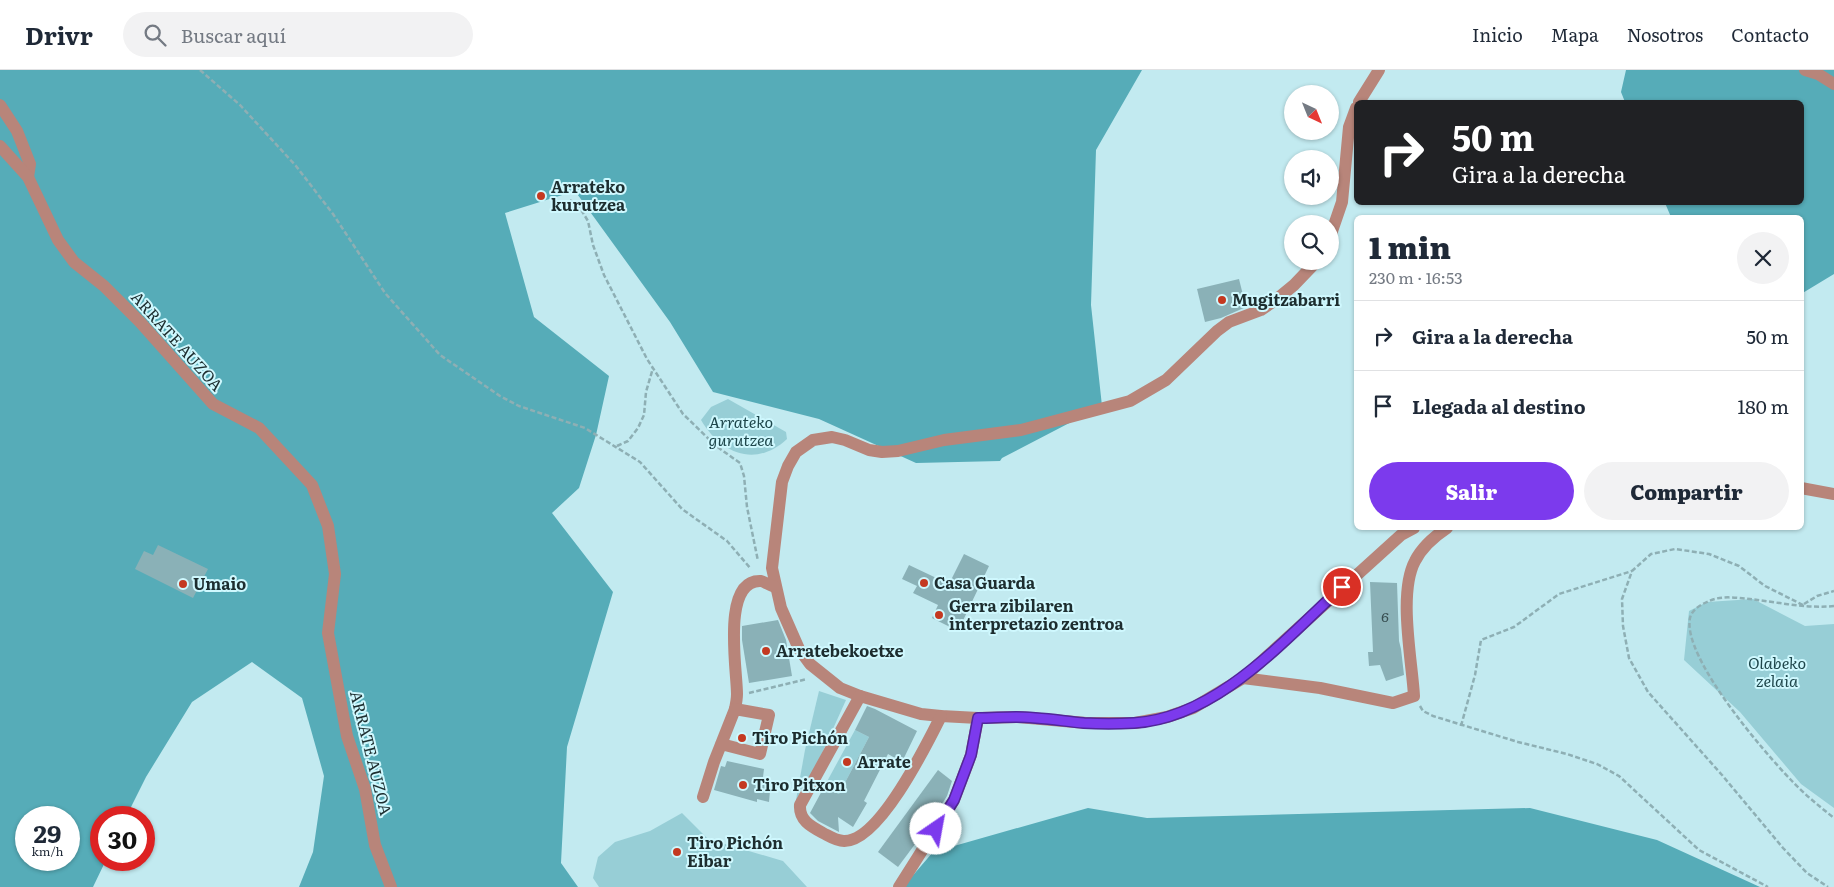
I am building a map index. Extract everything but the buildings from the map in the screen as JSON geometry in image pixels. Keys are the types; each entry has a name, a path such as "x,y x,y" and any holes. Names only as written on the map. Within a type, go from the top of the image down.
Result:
{"street":[{"path":"1360,100 1379,70"},
{"path":"1805,70 1818,74 1834,84"},
{"name":"ARRATE AUZOA","path":"0,105 17,131 30,164 28,176"},
{"path":"1338,215 1342,202 1350,128 1354,115"},
{"name":"ARRATE AUZOA","path":"0,146 28,176 58,240 74,262 104,286 140,322 212,404 259,428 312,486 328,526 335,574 328,633 347,736 365,789 375,845 391,887"},
{"path":"1308,270 1294,285 1261,310 1228,322 1166,380 1130,401 1021,430 944,440 898,451 882,452 869,450 852,442 832,437 813,440 796,452 782,482 772,568 781,608 800,649 810,664 840,688 860,696 920,714 978,718 1018,717 1086,723 1135,723 1167,718 1193,708 1243,678 1401,535 1410,530"},
{"path":"1804,489 1834,494"},
{"path":"1243,678 1320,688 1393,703 1414,696 1406,600 1414,563 1423,548 1445,530"},
{"path":"703,796 735,709 737,696 734,620 737,601 742,590 750,583 763,581 775,588"},
{"path":"860,696 800,805 800,813 803,820 833,838 845,841 862,835 882,815 915,767 941,716"},
{"path":"721,744 760,754 769,715 735,709"},
{"path":"899,887 954,800 971,755 978,718"}],"path":[{"path":"200,70 240,105 296,166 334,214 385,294 440,355 500,396 520,406 585,428 617,446 640,462 682,509 727,541 763,581"},
{"path":"570,200 580,208 588,221 593,245 604,274 653,368 683,414 716,446 740,463 759,562"},
{"path":"617,446 628,441 638,428 644,415 646,392 653,368"},
{"path":"1461,726 1475,676 1481,640 1514,627 1559,594 1632,571 1651,554 1675,549 1709,554 1739,566 1765,586 1803,605"},
{"path":"1632,571 1622,599 1623,626 1629,658 1648,692 1783,848 1807,873 1828,887"},
{"path":"1803,605 1816,596 1834,591"},
{"path":"1834,606 1803,605 1728,597 1712,599 1697,607 1690,617 1691,632 1697,652 1706,672 1730,708 1791,781 1834,818"},
{"path":"737,696 823,675"},
{"path":"1414,696 1423,711 1432,716 1461,726 1567,754 1597,764 1619,776 1699,850 1768,887"}],"green space":[{"name":"Arrateko gurutzea","path":"728,399 786,432 787,439 775,448 763,453 751,455 729,449 709,432 701,420 711,407"},
{"name":"Olabeko zelaia","path":"1753,599 1805,626 1834,624 1834,808 1801,784 1740,712 1684,660 1689,611 1707,602"},
{"name":"Arrate","path":"819,691 846,700 800,802 796,800 805,750"},
{"name":"Arrate","path":"855,730 869,737 839,794 824,787"},
{"name":"Tiro Pichón Eibar","path":"682,813 708,839 783,861 807,887 599,887 593,878 598,857 615,842 650,831"}],"shaded area":[{"path":"0,70 1142,70 1096,150 1091,305 1102,406 1002,458 1000,461 916,463 819,419 713,392 670,322 575,191 505,213 534,317 609,376 596,435 579,488 552,513 613,592 567,747 561,863 578,887 299,887 313,852 324,776 302,698 252,662 192,702 146,777 132,806 90,806 90,871 101,871 93,887 0,887"},
{"path":"1626,70 1834,70 1834,274 1804,292 1804,215 1670,215 1666,205 1804,205 1804,100 1624,100 1621,92"},
{"path":"1088,808 1147,818 1530,808 1657,840 1760,887 903,887 933,852"}],"place":[{"name":"Arrateko kurutzea","path":"541,196"},
{"name":"Mugitzabarri","path":"1222,300"},
{"name":"Casa Guarda","path":"924,583"},
{"name":"Umaio","path":"183,584"},
{"name":"Gerra zibilaren interpretazio zentroa","path":"939,615"},
{"name":"Arratebekoetxe","path":"766,651"},
{"name":"Tiro Pichón","path":"742,738"},
{"name":"Arrate","path":"847,762"},
{"name":"Tiro Pitxon","path":"743,785"},
{"name":"Tiro Pichón Eibar","path":"677,852"}],"route":[{"path":"936,829 954,800 971,755 978,718 1018,717 1086,723 1135,723 1167,718 1193,708 1243,678 1342,587"}]}
